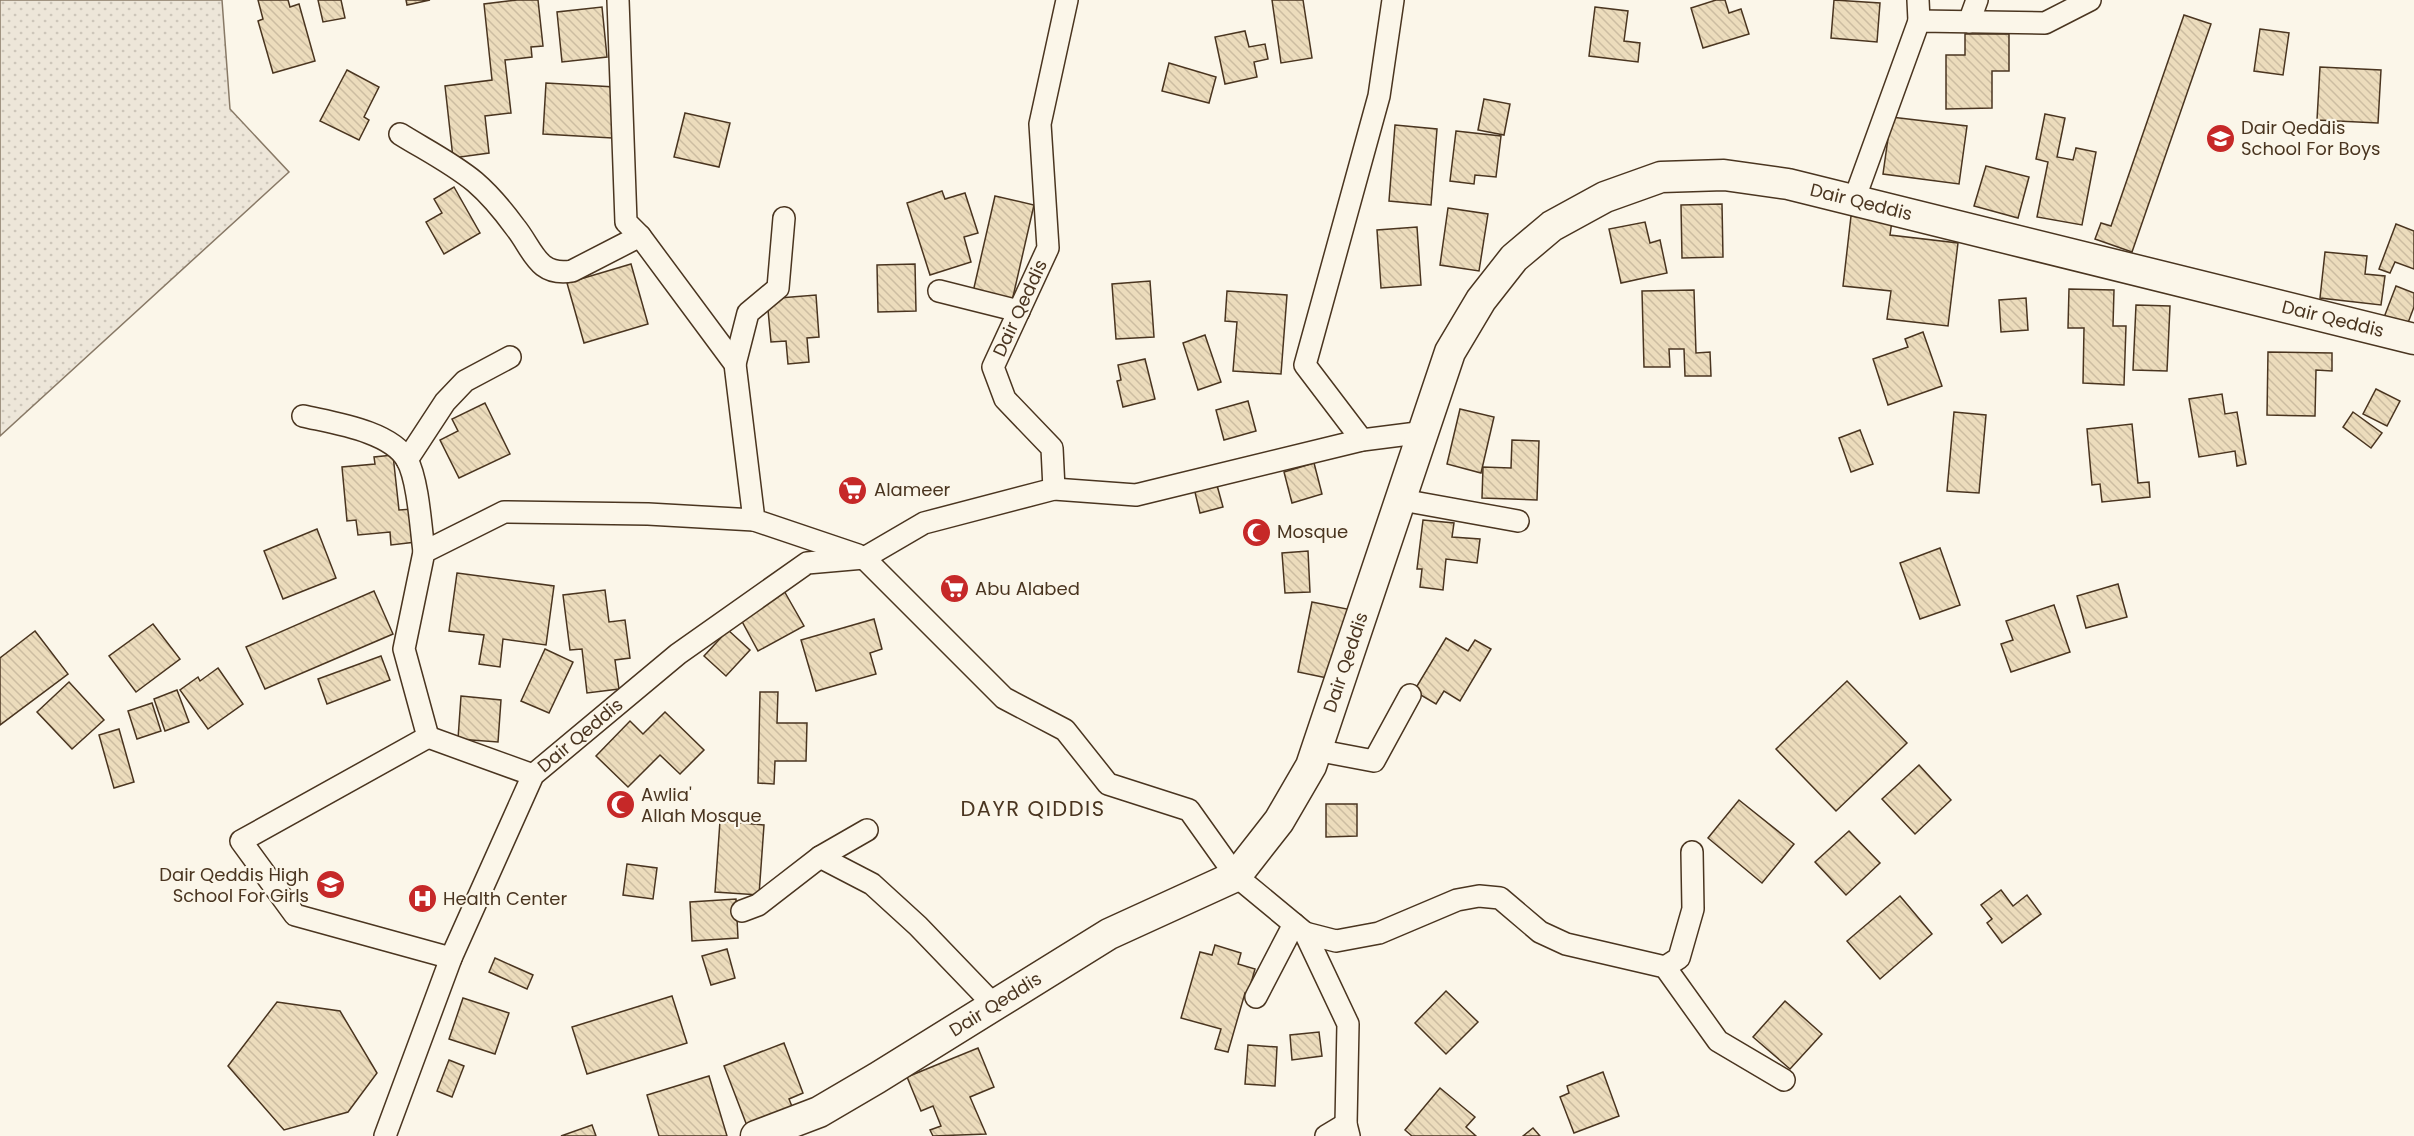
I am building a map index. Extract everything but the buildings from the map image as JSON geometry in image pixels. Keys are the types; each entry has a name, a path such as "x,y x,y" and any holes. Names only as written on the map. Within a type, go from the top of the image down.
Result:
{"main road":[{"name":"Dair Qeddis","path":"756,1136 819,1112 1109,934 1236,876 1279,821 1311,766 1450,352 1481,300 1515,258 1552,226 1605,197 1661,177 1724,176 1788,184 2414,339"}],"street":[{"path":"618,0 626,222 640,236 735,364"},
{"name":"Dair Qeddis","path":"1053,489 1052,448 1005,399 993,367 1048,248 1040,124 1067,0"},
{"path":"1362,440 1305,365 1379,96 1393,0"},
{"path":"1970,22 1977,0"},
{"path":"1854,200 1919,10 1970,22 2046,23 2090,0"},
{"path":"400,134 475,182 515,226 539,262 548,271 560,273 572,271 640,236"},
{"path":"754,520 735,364 748,313 778,288 784,218"},
{"path":"939,291 1019,311"},
{"path":"407,460 446,402 465,381 510,357"},
{"path":"303,416 360,430 393,444 407,460 412,476 424,552 404,649 428,737"},
{"name":"Dair Qeddis","path":"385,1136 451,958 533,775 678,654 807,563 864,558 924,523 1053,489 1136,495 1362,440 1425,432"},
{"path":"1401,500 1518,521"},
{"path":"424,552 504,512 648,514 754,520 864,558 1004,698 1065,730 1108,784 1189,810 1236,876 1300,928 1336,941 1379,933 1457,900 1479,896 1500,898 1540,932 1566,944 1665,967 1718,1041 1784,1080"},
{"path":"1316,750 1374,761 1410,695"},
{"path":"451,958 295,915 241,841 428,737 533,775"},
{"path":"742,911 758,905 820,857 867,830"},
{"path":"1665,967 1679,958 1693,909 1692,852"},
{"path":"820,857 872,884 918,926 994,1005"},
{"path":"1256,997 1300,928"},
{"path":"1300,928 1348,1024 1348,1130 1326,1136"}],"shaded area":[{"path":"0,0 222,0 230,109 289,172 0,436"}],"place":[{"name":"Dair Qeddis School For Boys","path":"2220,138"},
{"name":"Alameer","path":"853,490"},
{"name":"Mosque","path":"1256,532"},
{"name":"Abu Alabed","path":"954,589"},
{"name":"Awlia' Allah Mosque","path":"620,805"},
{"name":"Dair Qeddis High School For Girls","path":"330,885"},
{"name":"Health Center","path":"422,899"}],"district":[{"name":"DAYR QIDDIS","path":"1033,809"}]}
